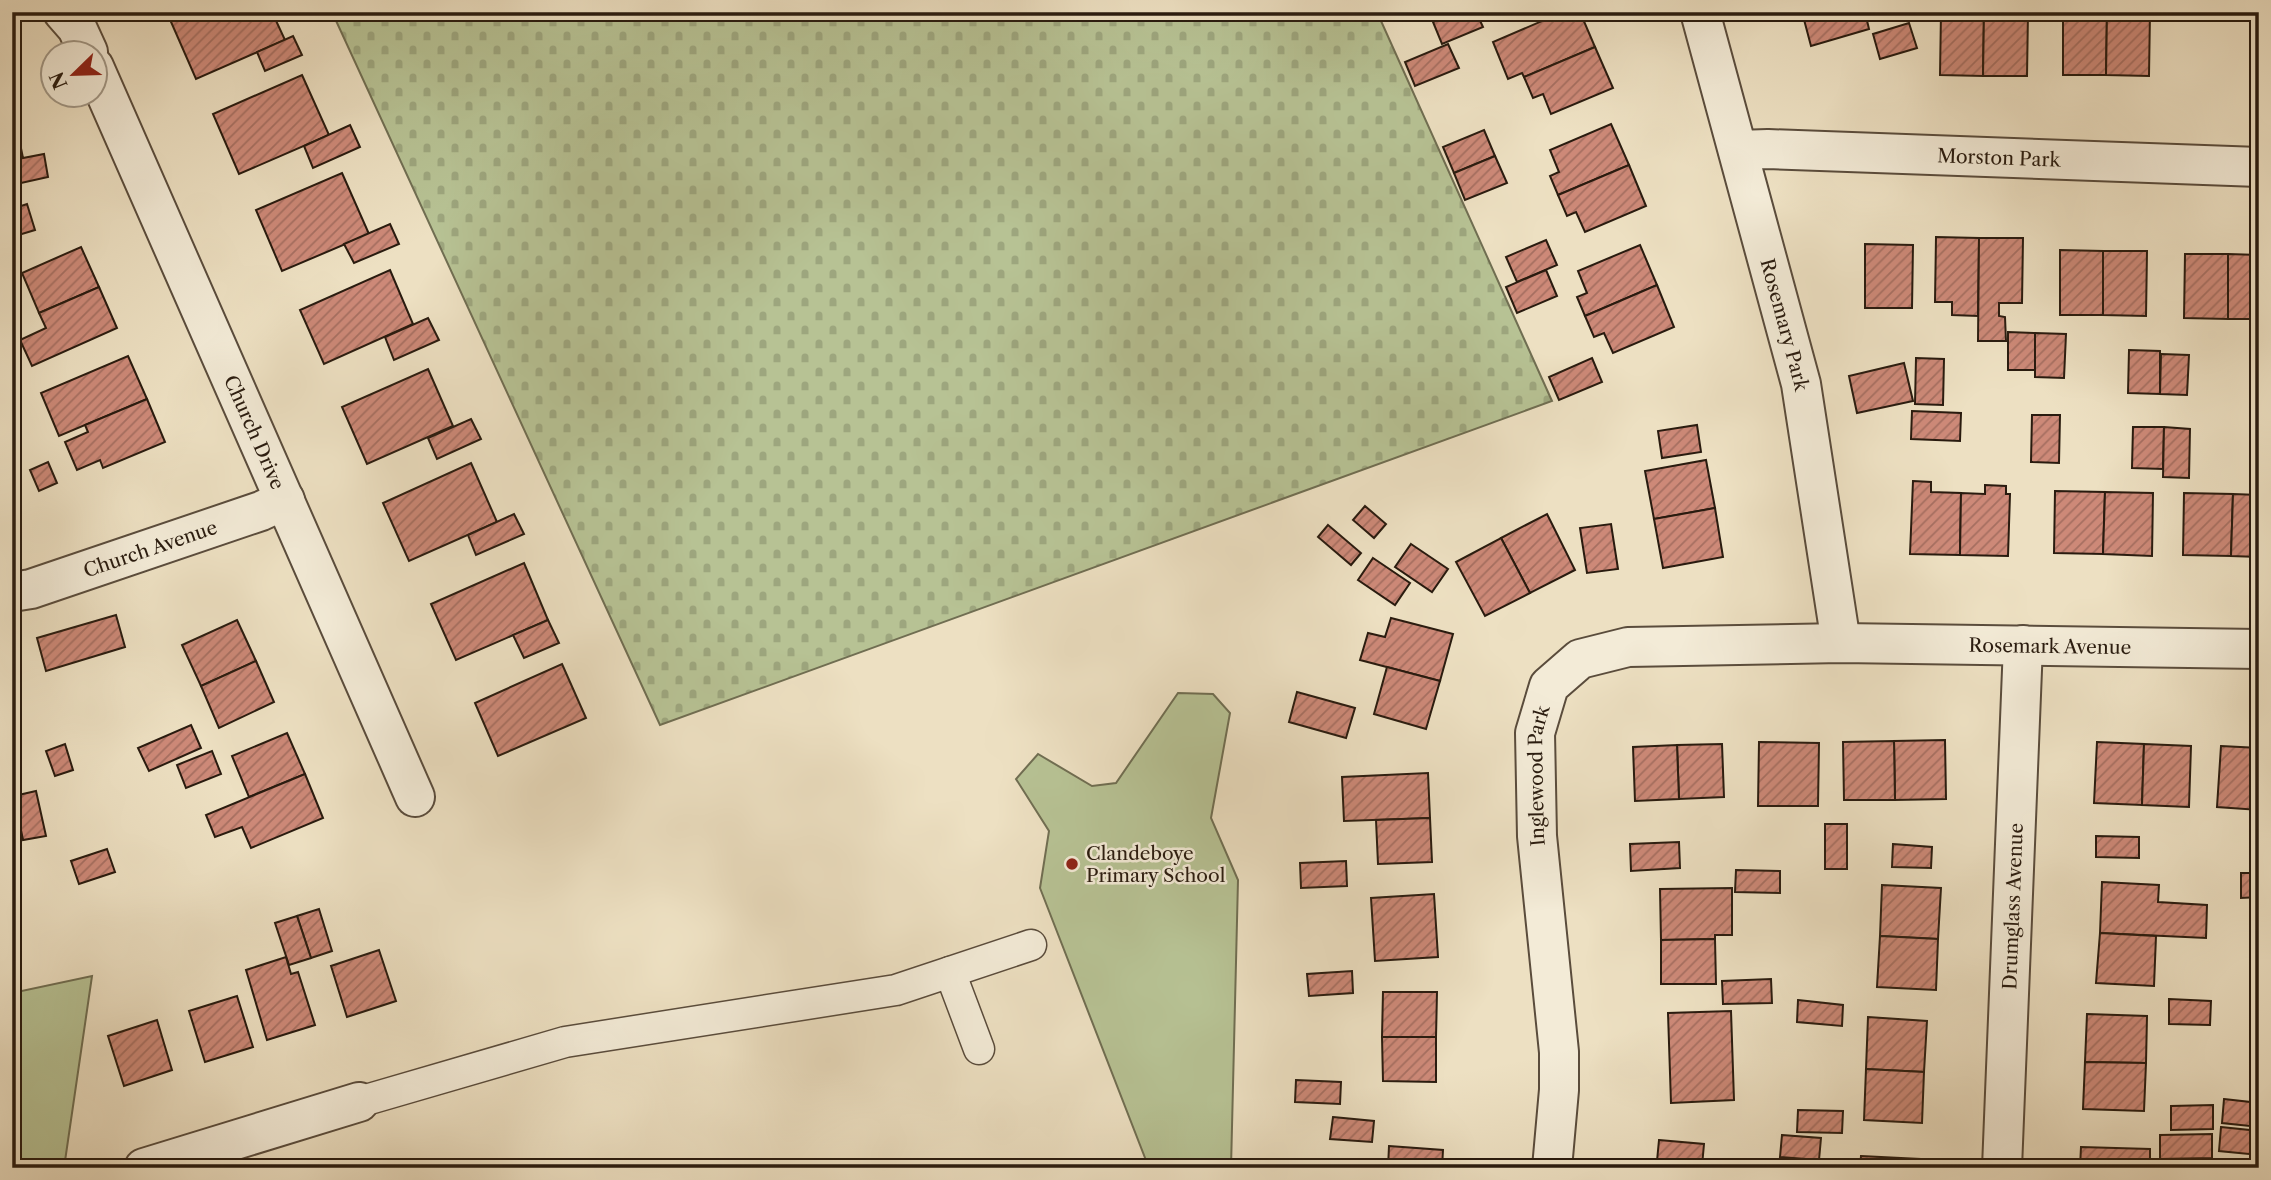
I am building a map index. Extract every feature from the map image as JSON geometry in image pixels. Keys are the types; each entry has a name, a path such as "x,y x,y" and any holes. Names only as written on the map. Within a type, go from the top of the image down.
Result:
{"street":[{"path":"63,12 78,28 82,38"},
{"name":"Rosemary Park","path":"1700,12 1801,384 1841,643"},
{"name":"Church Drive","path":"108,99 415,797"},
{"name":"Morston Park","path":"1738,150 2259,167"},
{"name":"Church Avenue","path":"12,592 31,589 236,520 285,500"},
{"name":"Rosemark Avenue","path":"1841,643 2259,649"},
{"name":"Inglewood Park","path":"1552,1168 1559,1090 1559,1052 1537,836 1535,733 1549,686 1580,659 1628,647 1841,643"},
{"name":"Drumglass Avenue","path":"2002,1168 2023,645"},
{"path":"167,1165 359,1102"}],"lane":[{"path":"359,1102 565,1042 896,990 1031,945"},
{"path":"950,972 979,1049"}],"green space":[{"path":"332,12 1377,12 1552,401 660,725"},
{"path":"1178,693 1213,694 1230,713 1211,818 1238,880 1231,1168 1149,1168 1040,888 1049,831 1016,779 1038,754 1092,786 1116,783"},
{"path":"92,976 64,1168 12,1168 12,993"}],"building":[{"path":"175,12 272,12 285,40 196,79 168,15"},
{"path":"1455,12 1476,12 1483,27 1442,44 1433,22"},
{"path":"1563,12 1580,12 1595,47 1524,77 1522,73 1508,79 1493,42"},
{"path":"1802,12 1865,12 1869,29 1811,46"},
{"path":"1941,12 1984,12 1983,76 1940,75"},
{"path":"1984,12 2028,12 2027,76 1983,76"},
{"path":"2063,12 2107,12 2106,75 2063,75"},
{"path":"2107,12 2150,12 2149,76 2106,75"},
{"path":"1909,23 1917,48 1880,59 1873,34"},
{"path":"293,36 302,55 265,71 257,52"},
{"path":"1448,44 1459,68 1415,86 1405,62"},
{"path":"1595,47 1613,88 1551,114 1543,94 1533,98 1524,77"},
{"path":"302,75 329,135 239,174 213,114"},
{"path":"12,105 23,158 44,154 48,177 12,185"},
{"path":"1611,124 1629,165 1558,195 1550,176 1559,172 1550,150"},
{"path":"350,125 360,147 313,168 304,146"},
{"path":"1484,130 1495,156 1454,173 1443,147"},
{"path":"1495,156 1507,183 1465,200 1454,173"},
{"path":"1629,165 1646,206 1585,232 1576,212 1567,216 1558,195"},
{"path":"342,173 369,234 282,271 256,210"},
{"path":"27,204 35,230 12,237 12,209"},
{"path":"390,224 399,244 354,263 344,244"},
{"path":"1936,237 1979,238 1978,316 1952,315 1952,302 1935,302"},
{"path":"1979,238 2023,238 2022,303 1999,303 1999,316 2005,317 2006,341 1978,341"},
{"path":"1546,240 1557,265 1517,282 1506,257"},
{"path":"1865,244 1913,245 1912,308 1865,308"},
{"path":"1640,245 1657,285 1585,316 1577,297 1587,293 1578,271"},
{"path":"81,247 99,287 39,313 22,273"},
{"path":"2060,250 2103,251 2103,315 2060,315"},
{"path":"2103,251 2147,251 2146,316 2103,315"},
{"path":"2185,254 2228,254 2228,319 2184,318"},
{"path":"2228,254 2259,255 2259,319 2228,319"},
{"path":"390,270 413,324 324,364 300,310"},
{"path":"1546,270 1557,296 1517,313 1506,287"},
{"path":"1657,285 1674,327 1613,353 1604,333 1594,337 1585,316"},
{"path":"99,287 117,328 32,366 20,340 46,328 39,313"},
{"path":"428,318 439,340 394,360 385,337"},
{"path":"2008,332 2035,333 2035,370 2008,370"},
{"path":"2035,333 2066,334 2064,378 2035,377"},
{"path":"2129,350 2160,351 2160,394 2128,393"},
{"path":"2161,354 2189,355 2187,395 2160,394"},
{"path":"128,356 147,399 59,436 41,393"},
{"path":"1592,358 1602,382 1559,400 1549,377"},
{"path":"1916,358 1944,359 1943,405 1915,404"},
{"path":"1904,363 1913,401 1857,413 1849,376"},
{"path":"428,369 453,426 367,464 342,407"},
{"path":"147,399 165,442 103,468 100,460 77,470 65,442 88,432 85,425"},
{"path":"1912,411 1961,413 1960,441 1911,439"},
{"path":"2032,415 2060,415 2059,463 2031,462"},
{"path":"471,419 481,439 437,459 428,438"},
{"path":"1697,425 1701,452 1662,458 1658,431"},
{"path":"2133,427 2164,427 2163,469 2132,468"},
{"path":"2164,427 2190,429 2189,478 2163,477"},
{"path":"1706,460 1715,508 1654,519 1645,471"},
{"path":"48,462 57,483 39,491 30,470"},
{"path":"471,463 497,522 409,561 383,503"},
{"path":"1913,481 1931,482 1931,492 1961,493 1960,555 1910,554"},
{"path":"1985,485 2006,486 2006,494 2010,494 2008,556 1960,555 1961,493 1985,494"},
{"path":"2055,491 2105,492 2103,554 2054,553"},
{"path":"2105,492 2153,493 2152,556 2103,554"},
{"path":"2184,493 2233,494 2231,556 2183,555"},
{"path":"2233,494 2259,495 2259,557 2231,556"},
{"path":"1365,506 1386,524 1374,538 1353,520"},
{"path":"1715,508 1723,557 1663,568 1654,519"},
{"path":"514,514 524,534 476,555 468,535"},
{"path":"1547,514 1575,570 1530,593 1501,538"},
{"path":"1611,524 1618,569 1587,573 1580,528"},
{"path":"1328,525 1361,553 1351,565 1318,537"},
{"path":"1501,538 1530,593 1485,616 1456,562"},
{"path":"1411,544 1448,569 1432,592 1395,567"},
{"path":"1373,558 1410,583 1395,605 1358,580"},
{"path":"524,563 548,620 456,660 431,604"},
{"path":"116,615 125,647 46,671 37,638"},
{"path":"1391,618 1453,634 1440,681 1360,660 1368,633 1385,637"},
{"path":"237,620 256,661 201,686 182,645"},
{"path":"548,620 559,643 524,658 513,635"},
{"path":"256,661 274,702 219,728 201,686"},
{"path":"562,664 586,718 498,756 475,703"},
{"path":"1387,667 1440,681 1426,729 1374,714"},
{"path":"1297,692 1355,708 1346,738 1289,722"},
{"path":"191,725 201,748 149,771 138,748"},
{"path":"287,733 305,774 249,797 232,756"},
{"path":"1945,740 1946,799 1895,800 1894,741"},
{"path":"1894,741 1895,800 1844,800 1843,742"},
{"path":"1759,742 1819,743 1818,806 1758,806"},
{"path":"2097,742 2144,744 2142,805 2094,803"},
{"path":"65,744 73,770 55,776 46,751"},
{"path":"1722,744 1724,797 1679,799 1677,745"},
{"path":"2144,744 2191,746 2189,807 2142,805"},
{"path":"1677,745 1679,799 1635,801 1633,747"},
{"path":"2221,746 2259,748 2259,810 2217,807"},
{"path":"212,751 221,774 186,788 177,765"},
{"path":"1428,773 1430,818 1344,821 1342,777"},
{"path":"305,774 323,818 251,848 242,827 215,837 206,815"},
{"path":"36,791 46,836 23,840 14,796"},
{"path":"1430,818 1432,862 1378,864 1376,820"},
{"path":"1825,824 1847,824 1847,869 1825,869"},
{"path":"2096,836 2139,837 2139,858 2096,857"},
{"path":"1679,842 1680,868 1631,871 1630,844"},
{"path":"1893,844 1932,847 1931,868 1892,867"},
{"path":"107,849 115,872 79,884 71,861"},
{"path":"1346,861 1347,886 1301,888 1300,863"},
{"path":"1736,870 1780,871 1780,893 1735,892"},
{"path":"2241,873 2259,873 2259,897 2241,898"},
{"path":"2102,882 2159,885 2158,902 2207,905 2206,938 2100,933"},
{"path":"1882,885 1941,888 1938,939 1880,936"},
{"path":"1732,888 1732,935 1715,935 1715,939 1661,940 1660,889"},
{"path":"1434,894 1438,957 1375,961 1371,898"},
{"path":"319,909 332,951 311,958 297,916"},
{"path":"297,916 311,958 289,965 275,923"},
{"path":"2100,933 2156,936 2154,986 2096,983"},
{"path":"1880,936 1938,939 1936,990 1877,987"},
{"path":"1715,939 1716,984 1661,984 1661,940"},
{"path":"379,950 396,1001 347,1017 331,966"},
{"path":"286,957 291,974 298,972 315,1025 267,1040 246,970"},
{"path":"1352,971 1353,993 1309,996 1307,974"},
{"path":"1771,979 1772,1003 1723,1004 1722,981"},
{"path":"1383,992 1437,992 1436,1037 1382,1037"},
{"path":"237,996 253,1047 205,1062 189,1011"},
{"path":"2169,999 2211,1001 2210,1025 2169,1024"},
{"path":"1798,1000 1843,1005 1842,1026 1797,1022"},
{"path":"1731,1011 1734,1100 1671,1103 1668,1013"},
{"path":"2087,1014 2147,1016 2146,1063 2085,1062"},
{"path":"1868,1017 1927,1021 1924,1072 1866,1069"},
{"path":"157,1020 172,1070 124,1086 108,1036"},
{"path":"1382,1037 1436,1037 1436,1082 1383,1081"},
{"path":"2085,1062 2146,1063 2144,1111 2083,1109"},
{"path":"1866,1069 1924,1072 1922,1123 1864,1120"},
{"path":"1296,1080 1341,1082 1340,1104 1295,1102"},
{"path":"2224,1099 2259,1103 2259,1127 2222,1123"},
{"path":"2213,1105 2213,1129 2171,1130 2171,1106"},
{"path":"1798,1110 1843,1111 1842,1133 1797,1132"},
{"path":"1333,1117 1374,1121 1372,1142 1330,1139"},
{"path":"2221,1127 2259,1131 2259,1155 2219,1151"},
{"path":"2212,1134 2212,1158 2160,1159 2160,1135"},
{"path":"1782,1135 1821,1138 1819,1160 1780,1157"},
{"path":"1659,1140 1704,1144 1702,1166 1657,1161"},
{"path":"1389,1146 1443,1150 1442,1168 1388,1168"},
{"path":"2081,1147 2150,1149 2150,1168 2080,1168"},
{"path":"1861,1156 1920,1159 1919,1168 1860,1168"},
{"path":"333,1165 333,1168 277,1168 277,1166"}],"place":[{"name":"Clandeboye Primary School","path":"1072,864"}]}
